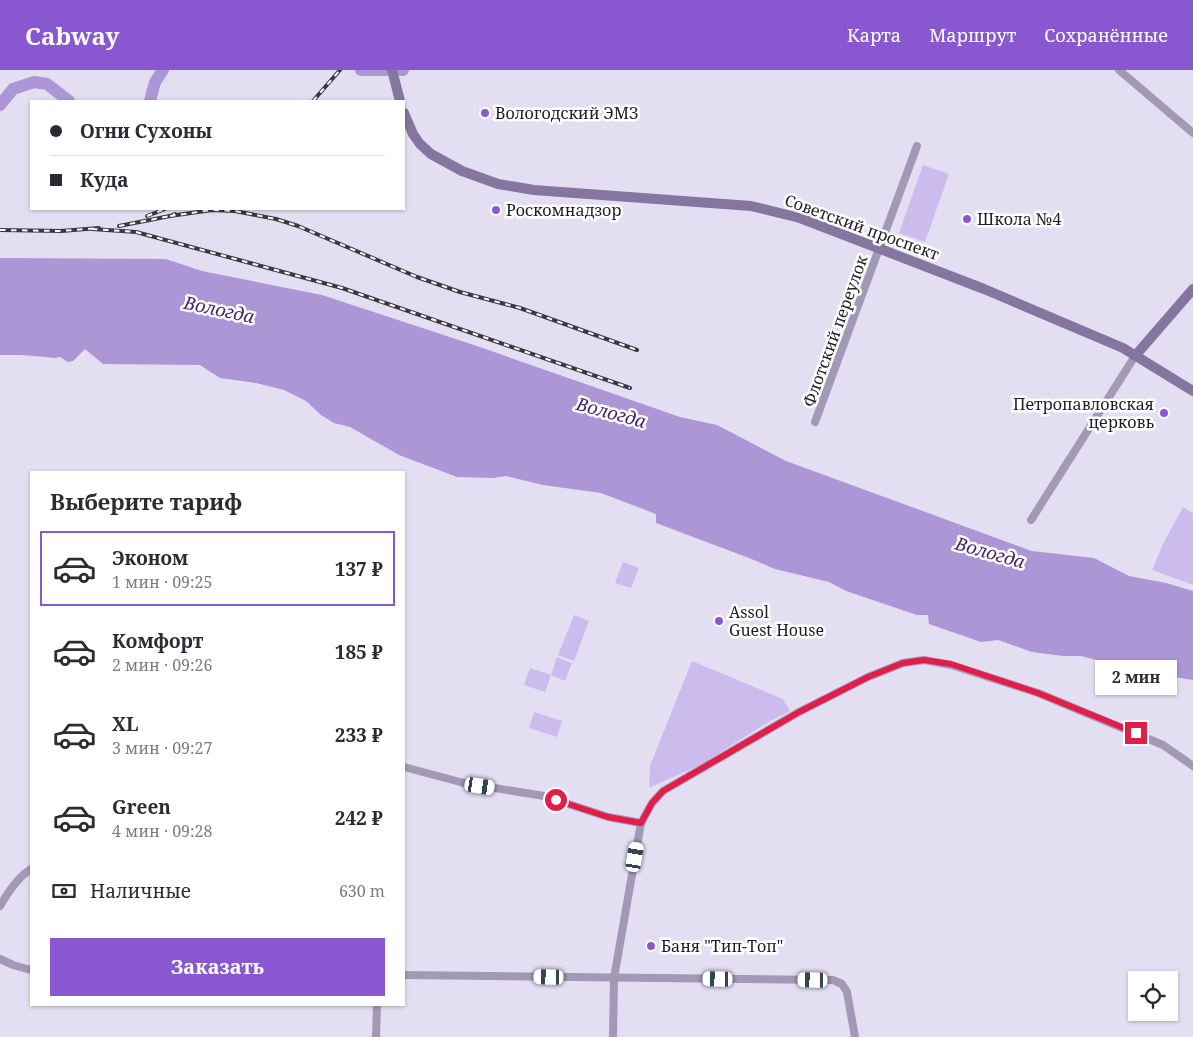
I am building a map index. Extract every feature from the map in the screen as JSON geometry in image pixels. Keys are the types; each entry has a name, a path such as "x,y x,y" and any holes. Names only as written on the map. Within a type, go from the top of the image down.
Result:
{"street":[{"path":"392,70 400,100"},
{"path":"1120,70 1193,133"},
{"name":"Советский проспект","path":"405,115 413,134 420,144 432,154 462,171 498,184 534,190 751,206 800,218 1002,297 1123,348 1193,391"},
{"name":"Флотский переулок","path":"815,422 917,146"},
{"path":"1031,520 1135,356 1193,288"},
{"path":"613,1037 614,978 641,823 652,803 663,791 782,722 868,677 903,663 924,660 951,664 1038,693 1163,745 1193,766"},
{"path":"405,767 464,783 544,796 608,817 641,823"},
{"path":"0,906 8,893 30,870"},
{"path":"0,959 13,966 30,970"},
{"path":"405,975 833,980 842,984 847,992 855,1037"},
{"path":"376,1037 377,1006"}],"shaded area":[{"path":"923,165 949,174 925,242 899,233"},
{"path":"1183,507 1193,513 1193,585 1152,570 1163,544"},
{"path":"623,562 639,568 631,588 615,583"},
{"path":"574,615 589,621 574,661 558,655"},
{"path":"557,657 572,663 565,681 551,675"},
{"path":"692,661 783,699 790,711 770,721 702,764 649,788 650,766"},
{"path":"530,668 551,675 545,692 524,685"},
{"path":"534,712 562,721 557,737 529,728"}],"water":[{"name":"Вологда","path":"0,258 166,259 202,271 322,295 474,345 680,417 717,425 786,461 1032,551 1094,558 1129,576 1166,583 1193,591 1193,680 1140,672 1081,656 1032,652 998,640 981,642 929,624 928,615 917,615 846,591 829,582 775,569 656,523 656,514 601,493 543,485 506,476 493,478 457,477 399,455 350,427 334,423 321,415 306,401 284,390 256,383 220,378 200,365 103,364 85,349 73,361 68,362 60,357 0,355"}],"waterway":[{"path":"150,100 155,82 163,70"},
{"path":"361,70 403,70"},
{"path":"0,105 13,89 34,82 47,84 68,100"}],"railway":[{"path":"314,100 340,70"},
{"path":"147,216 162,210"},
{"path":"170,216 212,210 235,211 276,219 298,226 417,277 460,292 520,308 637,350"},
{"path":"119,226 175,214"},
{"path":"0,230 61,231 99,228"},
{"path":"92,229 136,232 342,288 630,388"}],"place":[{"name":"Вологодский ЭМЗ","path":"485,113"},
{"name":"Роскомнадзор","path":"496,210"},
{"name":"Школа №4","path":"967,219"},
{"name":"Петропавловская церковь","path":"1164,413"},
{"name":"Assol Guest House","path":"719,621"},
{"name":"Баня \"Тип-Топ\"","path":"651,946"}],"route":[{"path":"556,800 608,817 641,823 652,803 663,791 799,712 868,677 903,663 924,660 951,664 1038,693 1136,733"}]}
